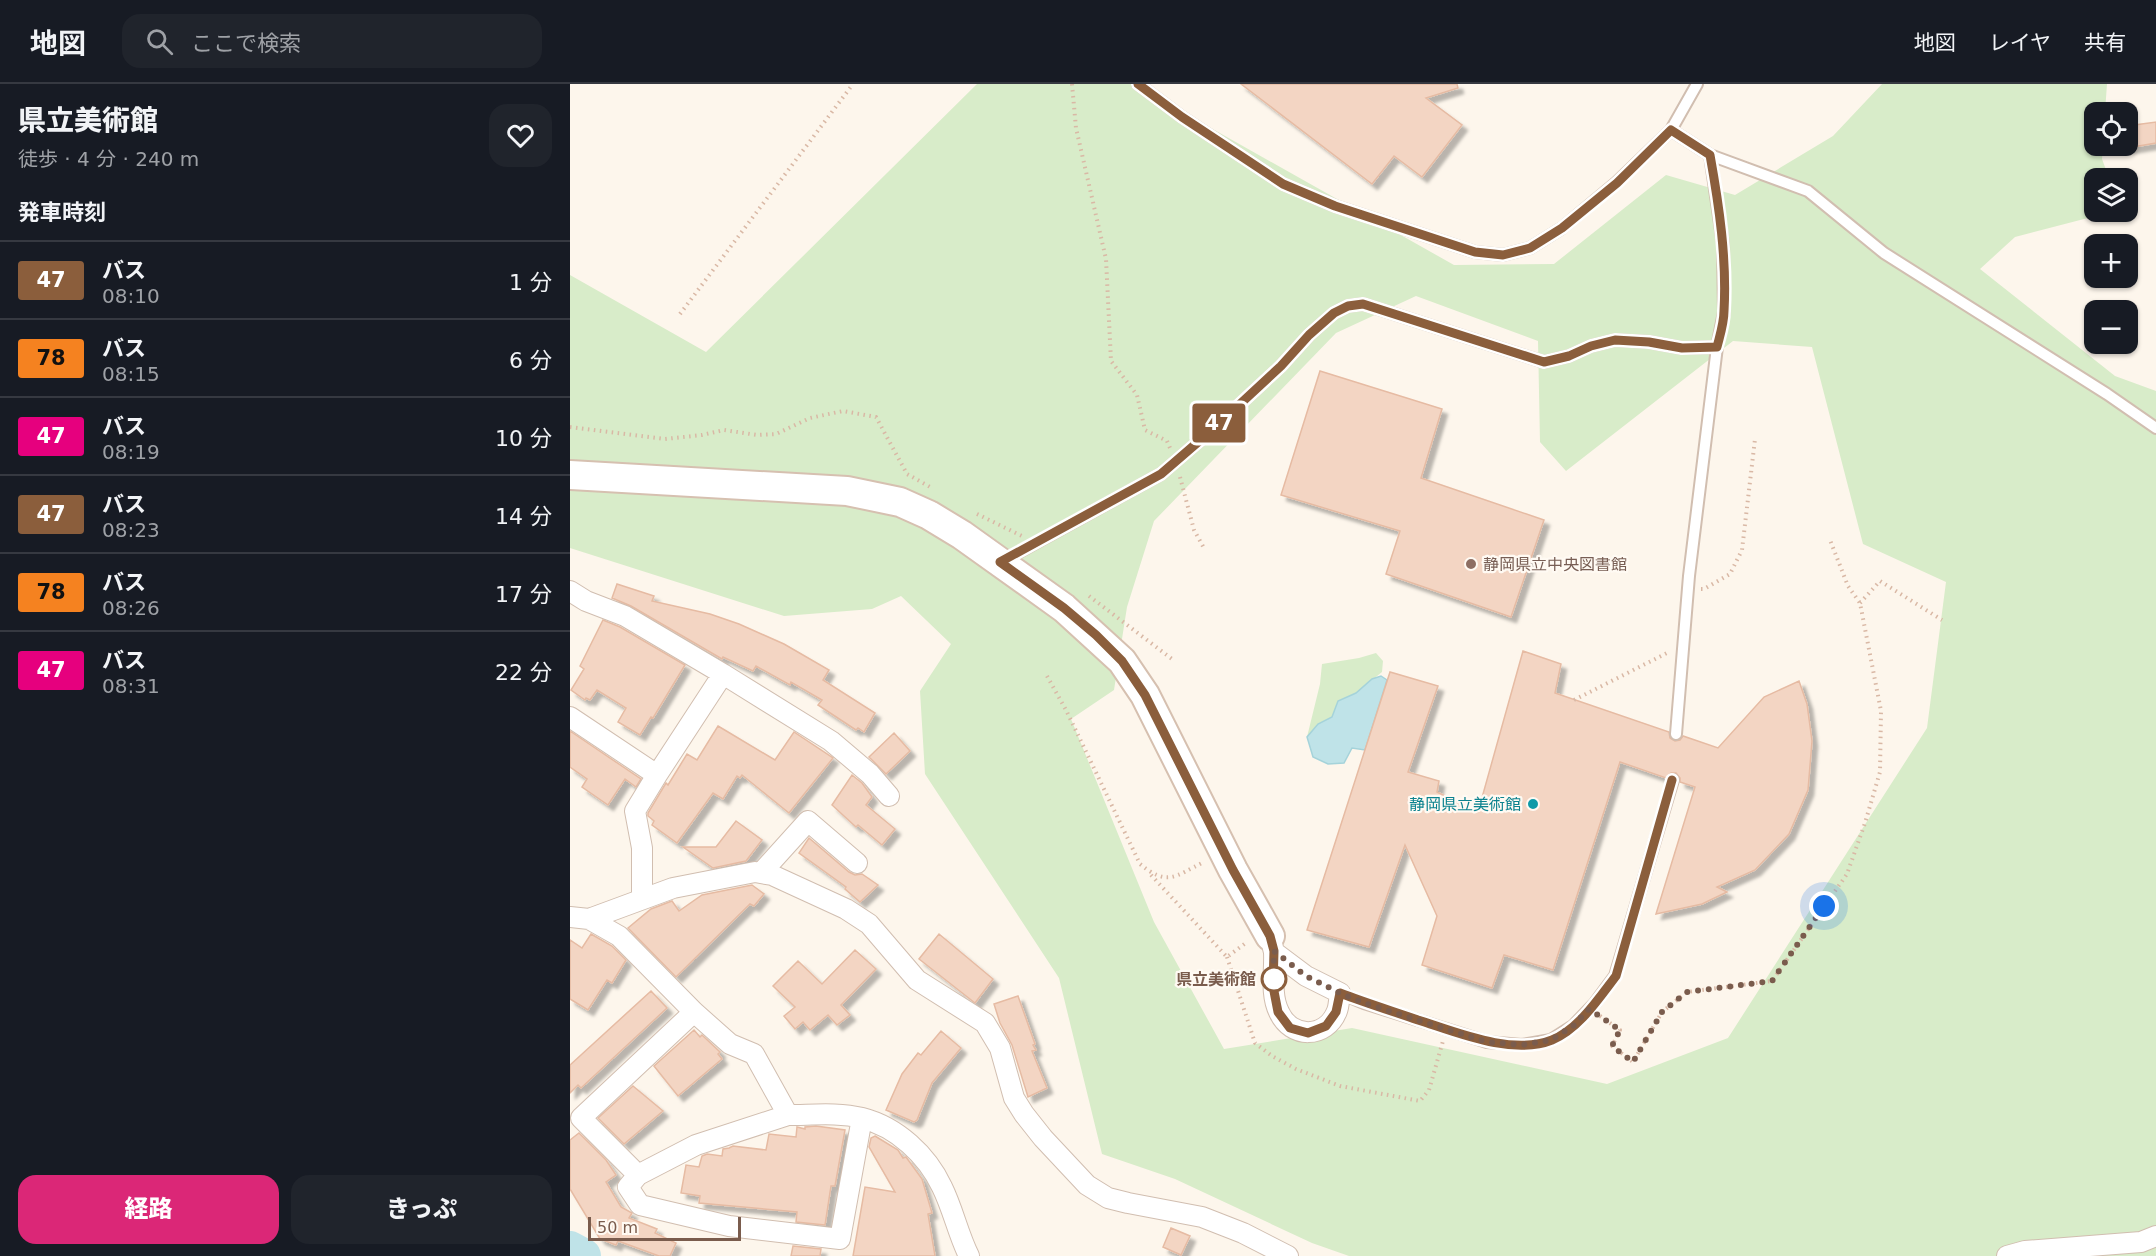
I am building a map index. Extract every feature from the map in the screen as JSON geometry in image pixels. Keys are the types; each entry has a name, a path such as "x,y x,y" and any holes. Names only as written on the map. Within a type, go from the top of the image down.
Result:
{"street":[{"path":"570,475 846,491 900,502 929,514 1064,608 1122,661 1145,695 1224,852 1264,943 1278,1012 1290,1028 1308,1033 1326,1026 1336,1012 1340,993 1306,976 1264,943"},
{"path":"570,591 586,601 625,616 831,741 870,774 889,796"},
{"path":"642,898 642,848 636,812 657,775 723,674"},
{"path":"570,717 657,775"},
{"path":"760,873 808,820 857,863"},
{"path":"579,918 673,888 755,872 771,875 846,909 882,938 917,980 985,1023 1000,1048 1014,1098 1024,1114 1087,1185 1108,1198 1202,1216 1243,1233 1288,1256"},
{"path":"579,918 619,936 694,1012 730,1044 754,1054 788,1115"},
{"path":"638,1176 581,1118 694,1012"},
{"path":"862,1118 840,1239 729,1226 640,1205 628,1187 638,1176 696,1145 788,1115 830,1114 862,1118 896,1133 921,1154 942,1187 967,1255"},
{"path":"2007,1256 2025,1251 2141,1242 2156,1236"}],"lane":[{"path":"1138,84 1182,117 1283,184 1335,206 1475,252 1503,255 1530,248 1562,228 1617,183 1671,130 1697,84"},
{"path":"1671,130 1710,155 1808,191 1884,253 2107,394 2156,428"},
{"path":"1676,734 1688,589 1717,347 1724,312 1723,244 1710,155"},
{"path":"1000,562 1161,474 1281,366 1309,335 1334,313 1348,306 1363,304 1544,362 1615,340 1649,342 1682,348 1717,347"},
{"path":"1340,993 1487,1042 1522,1045 1551,1040 1573,1026 1616,976 1672,780"}],"path":[{"path":"680,314 853,84"},
{"path":"1072,84 1076,128 1106,259 1111,361 1137,395 1145,430 1167,441 1176,461 1194,530 1205,550"},
{"path":"570,428 666,439 724,430 757,435 776,434 802,421 828,413 843,411 858,413 876,417 907,474 936,489"},
{"path":"1688,589 1704,589 1730,574 1742,550 1755,439"},
{"path":"973,513 1035,543"},
{"path":"1589,1009 1620,1030 1612,1046 1633,1062 1662,1012 1687,992 1772,981 1847,874 1880,772 1881,711 1860,603 1848,586 1830,540"},
{"path":"1860,603 1880,581 1942,620"},
{"path":"1083,592 1172,659"},
{"path":"1574,700 1684,645"},
{"path":"1047,676 1066,710 1140,864 1227,957 1256,1043 1280,1060 1340,1086 1420,1101 1429,1090 1447,1029"},
{"path":"1140,864 1155,876 1171,878 1224,852"},
{"path":"1227,957 1264,943"}],"green space":[{"path":"977,84 1133,84 1454,265 1554,264 1666,175 1735,195 1833,136 1882,84 2107,84 2106,102 2084,102 2084,156 2102,156 2105,168 2084,168 2084,219 2015,237 1980,269 2084,351 2084,354 2087,354 2115,376 2156,391 2156,1256 1349,1256 1312,1243 1175,1179 1102,1154 1059,978 925,774 920,691 951,644 901,596 872,609 784,616 570,548 570,275 706,352","holes":["1416,296 1538,341 1540,442 1566,471 1733,341 1812,347 1863,544 1946,582 1927,728 1728,1038 1607,1084 1352,1028 1224,1049 1154,922 1071,719 1114,690 1127,607 1154,521 1336,333"]},
{"path":"1376,653 1383,661 1382,672 1356,693 1338,701 1332,717 1318,724 1307,737 1320,684 1322,664"}],"water":[{"path":"1381,676 1387,680 1365,750 1352,748 1344,763 1328,764 1313,757 1307,737 1318,724 1332,717 1338,701 1356,693 1372,679"}],"building":[{"path":"1241,84 1457,84 1458,88 1426,98 1462,125 1422,177 1394,156 1372,184"},
{"path":"2156,122 2156,143 2138,146 2138,124"},
{"path":"1320,371 1442,409 1421,478 1544,520 1511,617 1386,574 1400,531 1281,495"},
{"path":"617,584 654,596 652,601 710,614 784,644 829,670 823,680 875,713 864,732 858,728 856,730 818,705 822,700 791,682 790,685 756,666 753,671 723,657 722,659 631,606 612,598"},
{"path":"603,620 620,627 685,665 640,735 618,722 626,708 597,690 590,700 586,698 585,700 571,690 584,669 580,666"},
{"path":"1523,651 1561,664 1555,693 1669,732 1670,738 1675,741 1680,740 1683,736 1718,748 1764,697 1799,681 1807,704 1812,741 1808,790 1789,834 1755,870 1717,887 1727,892 1702,904 1656,914 1695,787 1680,782 1676,773 1671,773 1666,778 1620,762 1553,970 1504,955 1492,988 1422,965 1437,916 1405,845 1369,947 1307,930 1390,672 1438,686 1408,772 1439,781 1437,792 1478,812"},
{"path":"718,726 775,760 794,732 833,758 789,813 742,775 740,778 737,776 723,799 713,793 677,843 652,825 654,821 648,813 687,754 697,760"},
{"path":"570,731 641,779 636,787 625,779 608,805 582,787 587,779 570,767"},
{"path":"894,733 910,751 886,774 869,757"},
{"path":"852,775 862,783 872,797 866,805 895,829 882,845 858,825 856,827 832,805"},
{"path":"736,821 762,840 746,861 713,868 683,847 716,847"},
{"path":"809,838 849,872 855,875 862,874 878,885 860,902 845,889 846,887 799,853"},
{"path":"752,885 764,894 754,906 750,904 676,977 628,928 651,909 672,901 679,911 702,895"},
{"path":"591,934 612,946 626,960 612,983 607,980 588,1010 570,999 570,940 582,948"},
{"path":"939,934 993,979 975,1003 919,959"},
{"path":"855,950 876,969 841,1005 850,1015 837,1025 828,1015 810,1030 803,1022 795,1029 784,1016 795,1007 773,986 798,961 822,984"},
{"path":"651,991 667,1008 581,1088 578,1085 570,1093 570,1065"},
{"path":"1018,996 1035,1044 1033,1045 1036,1050 1032,1051 1047,1088 1028,1097 1012,1045 1000,1023 994,1004"},
{"path":"694,1030 720,1052 718,1054 722,1059 678,1096 654,1066"},
{"path":"941,1031 961,1048 932,1083 917,1120 914,1122 886,1110 902,1074 918,1053 921,1055"},
{"path":"633,1086 663,1111 624,1144 598,1118"},
{"path":"816,1126 845,1130 835,1186 831,1186 825,1225 796,1222 797,1212 699,1203 700,1196 681,1193 686,1165 699,1167 702,1156 707,1154 722,1156 723,1149 733,1146 766,1150 769,1134 796,1137 797,1127 805,1129 805,1127"},
{"path":"579,1133 606,1160 616,1175 606,1182 621,1207 632,1213 629,1218 657,1229 655,1233 676,1243 670,1256 659,1256 618,1241 616,1245 600,1239 570,1189 570,1140"},
{"path":"875,1136 898,1150 903,1158 906,1157 922,1179 932,1213 928,1214 935,1256 853,1256 865,1187 895,1192 869,1147 871,1138"},
{"path":"1171,1228 1190,1236 1181,1255 1163,1247"},
{"path":"793,1246 821,1249 820,1256 791,1256"}],"waterway":[{"path":"570,1249 583,1256"}],"bus line":[{"name":"47","path":"1138,84 1182,117 1283,184 1335,206 1475,252 1503,255 1530,248 1562,228 1617,183 1671,130 1710,155 1714,174 1723,244 1724,312 1717,347 1682,348 1649,342 1615,340 1544,362 1363,304 1348,306 1334,313 1309,335 1281,366 1161,474 1000,562 1064,608 1096,635 1122,661 1145,695 1233,870 1270,936 1274,951 1273,986 1278,1012 1290,1028 1308,1033 1326,1026 1336,1012 1340,993 1364,1003 1487,1042 1522,1045 1551,1040 1573,1026 1616,976 1672,780"}],"place":[{"name":"静岡県立中央図書館","path":"1471,564"},
{"name":"静岡県立美術館","path":"1533,804"},
{"name":"県立美術館","path":"1274,979"}],"route":[{"path":"1274,979 1273,986 1274,951 1306,976 1340,993 1364,1003 1487,1042 1522,1045 1551,1040 1573,1026 1589,1009 1620,1030 1612,1046 1633,1062 1662,1012 1687,992 1772,981 1824,906"}]}
